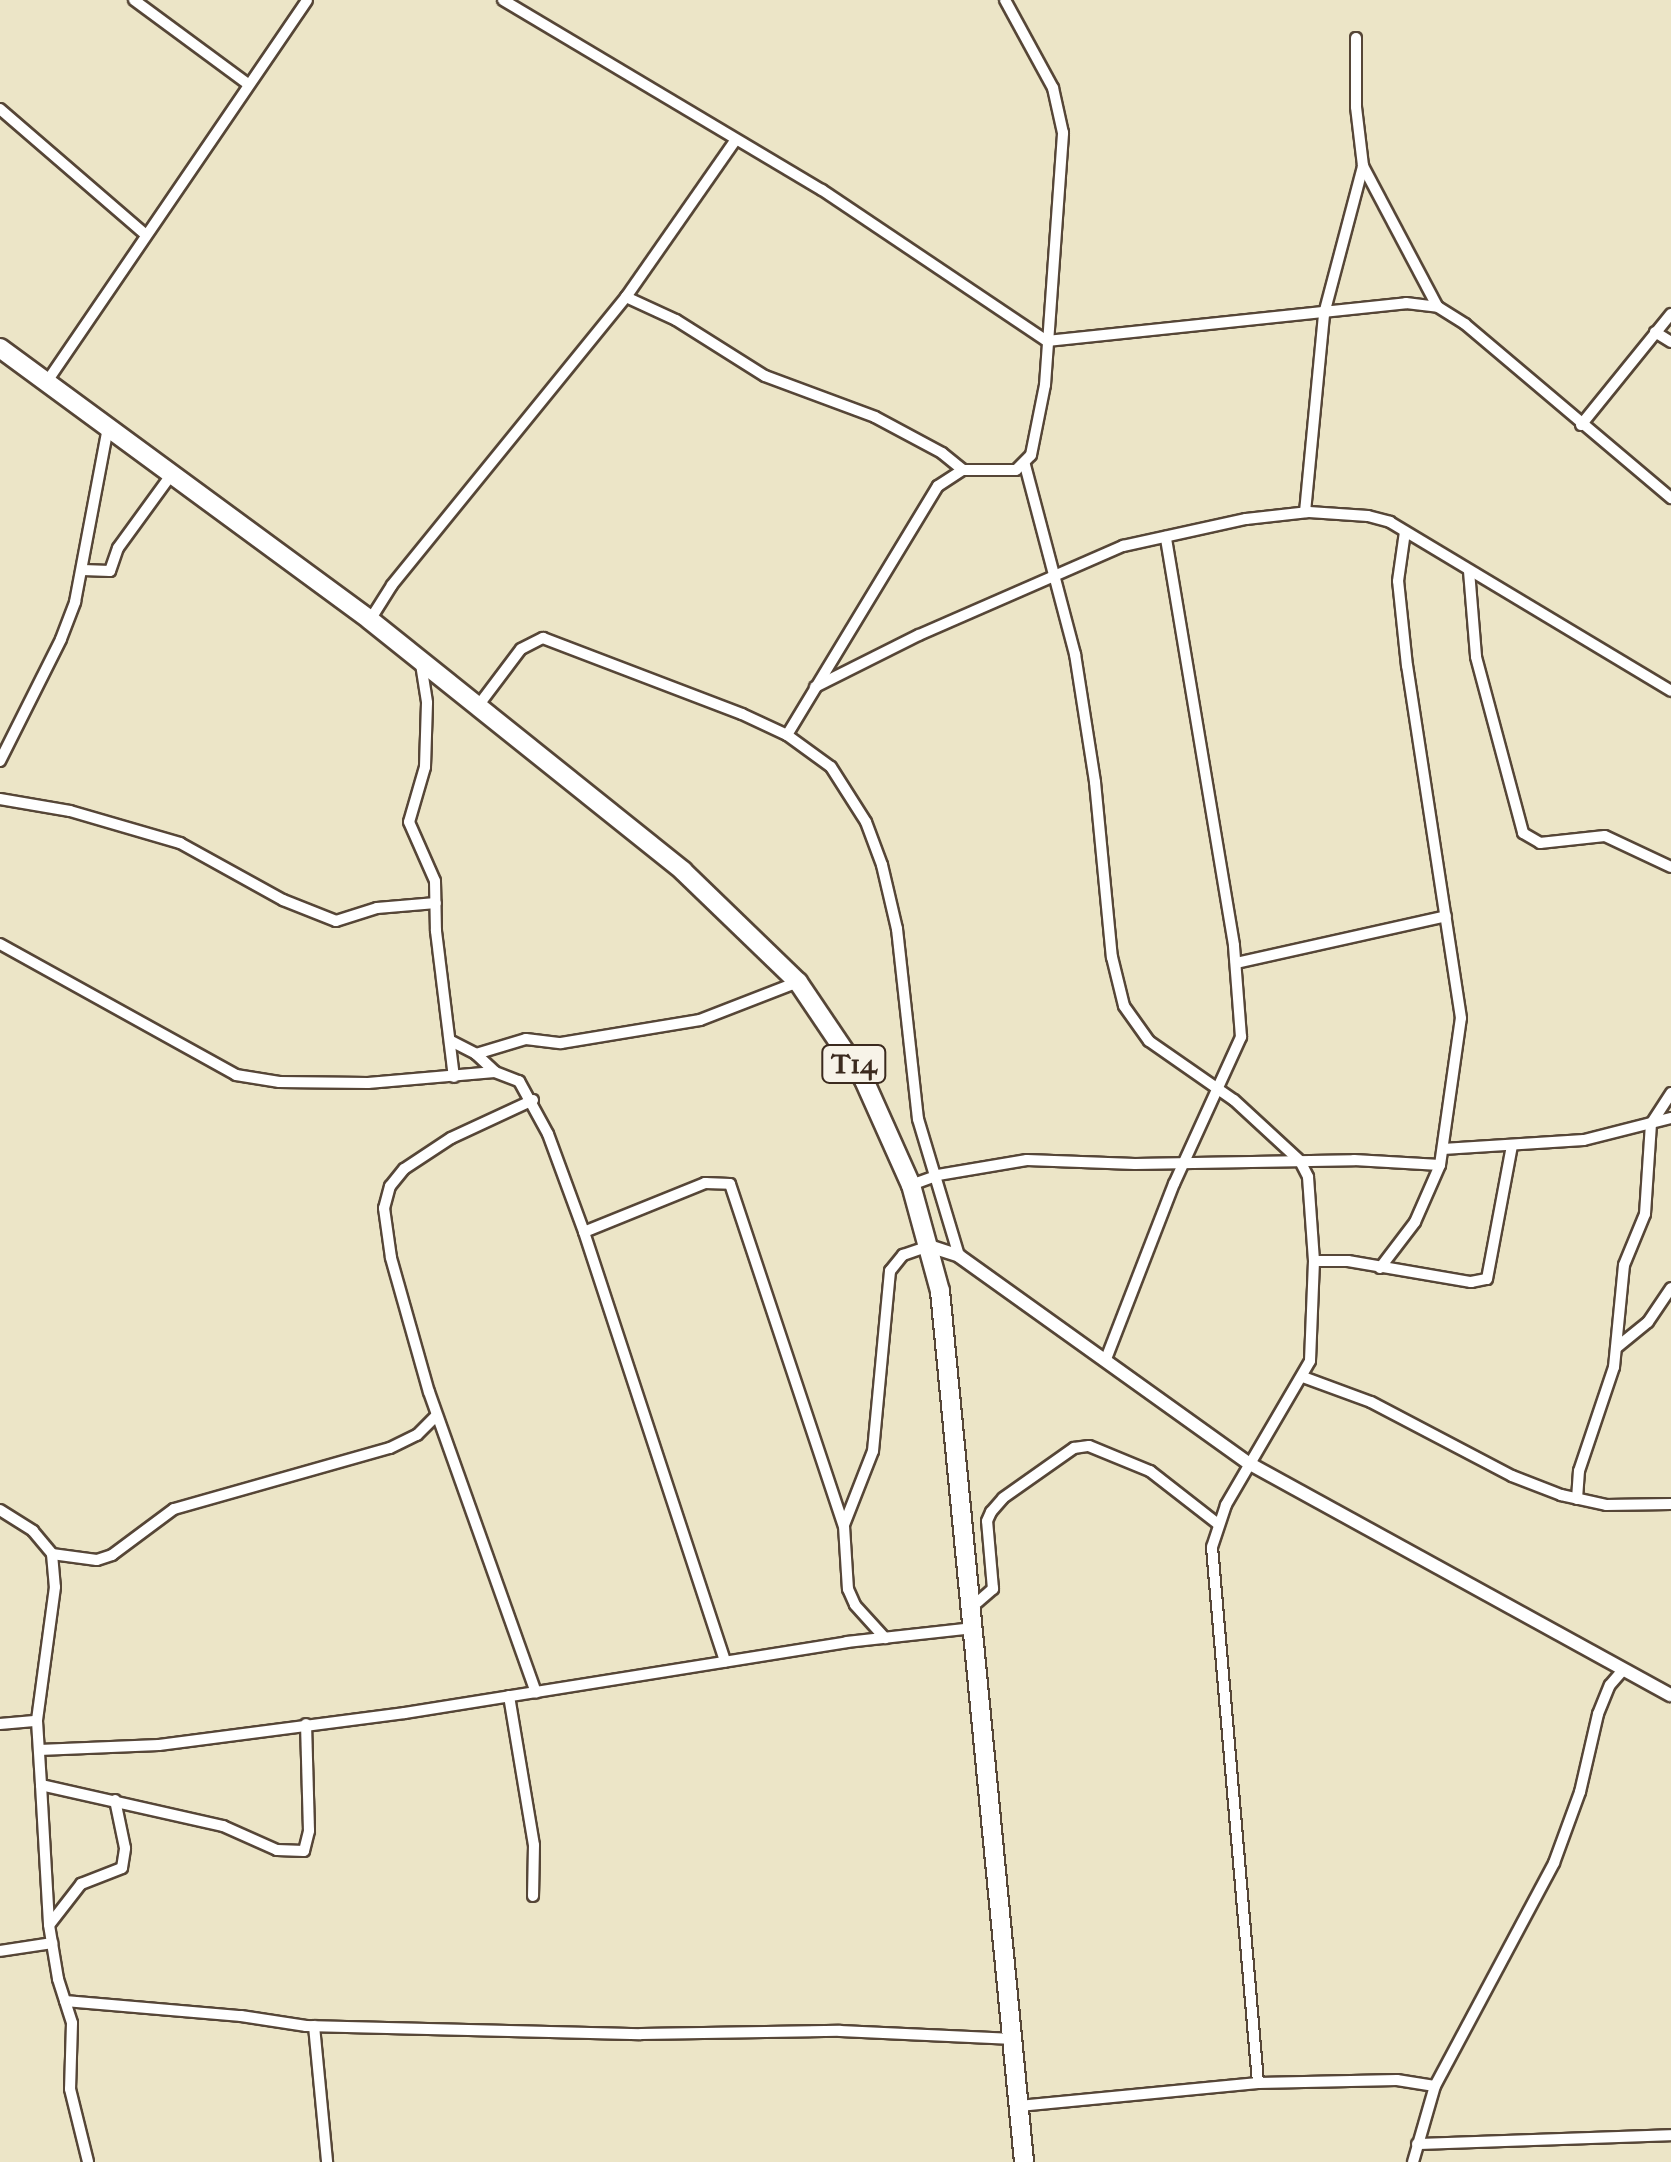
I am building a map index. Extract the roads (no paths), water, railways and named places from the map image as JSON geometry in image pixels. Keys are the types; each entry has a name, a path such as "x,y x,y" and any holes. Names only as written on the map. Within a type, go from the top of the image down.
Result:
{"highway":[{"name":"T14","path":"0,348 370,620 683,871 798,982 864,1080 911,1186 940,1291 1024,2162"}],"street":[{"path":"134,0 248,84"},
{"path":"46,383 306,0"},
{"path":"504,0 735,142 851,208 1047,341 1406,303 1438,307 1465,324 1671,498"},
{"path":"1005,0 1053,88 1063,133 1042,409 1025,465 1082,693 1119,990 1139,1031 1172,1060 1216,1086 1300,1161 1308,1178 1314,1261 1313,1346 1303,1377 1218,1524 1212,1573 1258,2083"},
{"path":"1356,38 1356,107 1364,166 1438,307"},
{"path":"0,110 145,234"},
{"path":"370,620 392,586 626,298 735,142"},
{"path":"1304,512 1324,314 1364,166"},
{"path":"626,298 676,320 765,376 875,417 930,446 963,470"},
{"path":"1582,425 1671,314"},
{"path":"1655,332 1671,342"},
{"path":"0,761 61,639 83,570 108,427"},
{"path":"787,735 938,486 963,470 1008,471 1025,465"},
{"path":"83,570 110,572 118,548 171,474"},
{"path":"815,686 918,635 1123,546 1246,519 1304,512 1368,516 1405,532 1671,692"},
{"path":"1380,1268 1415,1222 1440,1165 1461,1018 1400,601 1405,532"},
{"path":"1106,1359 1184,1164 1201,1132 1216,1086 1242,1037 1236,964 1166,537"},
{"path":"1470,572 1476,657 1523,833 1540,843 1604,836 1671,867"},
{"path":"477,707 521,649 542,638 787,735 831,767 850,792 882,866 902,968 918,1119 959,1256"},
{"path":"420,660 427,703 425,767 409,822 434,877 454,1077"},
{"path":"0,799 70,812 180,843 283,900 336,921 377,908 436,903"},
{"path":"1236,964 1446,916"},
{"path":"0,944 236,1075 279,1082 332,1083 510,1074 533,1100 584,1232 725,1661"},
{"path":"476,1054 526,1039 561,1043 700,1020 798,982"},
{"path":"451,1041 476,1054 495,1072"},
{"path":"1577,1499 1580,1472 1605,1403 1616,1348 1624,1265 1639,1235 1649,1188 1650,1124 1671,1093"},
{"path":"533,1100 437,1146 404,1169 387,1192 384,1220 436,1416 536,1692"},
{"path":"1442,1149 1584,1140 1671,1118"},
{"path":"1314,1261 1471,1282 1486,1279 1494,1261 1512,1146"},
{"path":"911,1186 938,1176 1028,1160 1440,1165"},
{"path":"584,1232 705,1183 730,1184 844,1526 851,1598 884,1638"},
{"path":"844,1526 874,1451 890,1270 907,1253 929,1246 959,1256 1250,1464 1671,1695"},
{"path":"1616,1348 1648,1322 1671,1288"},
{"path":"1303,1377 1371,1402 1522,1481 1606,1505 1671,1504"},
{"path":"52,1554 96,1560 112,1556 174,1509 390,1448 417,1435 436,1416"},
{"path":"972,1607 993,1588 987,1521 991,1512 1074,1448 1088,1446 1150,1471 1218,1524"},
{"path":"0,1510 33,1531 52,1554 55,1587 37,1721 40,1786 49,1925 74,2039 70,2089 88,2162"},
{"path":"38,1750 160,1746 725,1661 974,1628"},
{"path":"1412,2162 1435,2086 1554,1862 1577,1804 1598,1714 1607,1690 1624,1669"},
{"path":"509,1696 534,1845 533,1896"},
{"path":"0,1724 37,1721"},
{"path":"40,1786 224,1826 277,1850 304,1851 308,1831 306,1724"},
{"path":"49,1925 81,1884 122,1868 124,1848 115,1800"},
{"path":"0,1951 52,1943"},
{"path":"65,2001 314,2026 660,2034 840,2031 1014,2040"},
{"path":"314,2026 326,2162"},
{"path":"1019,2106 1258,2083 1397,2080 1435,2086"},
{"path":"1416,2144 1671,2135"}]}
